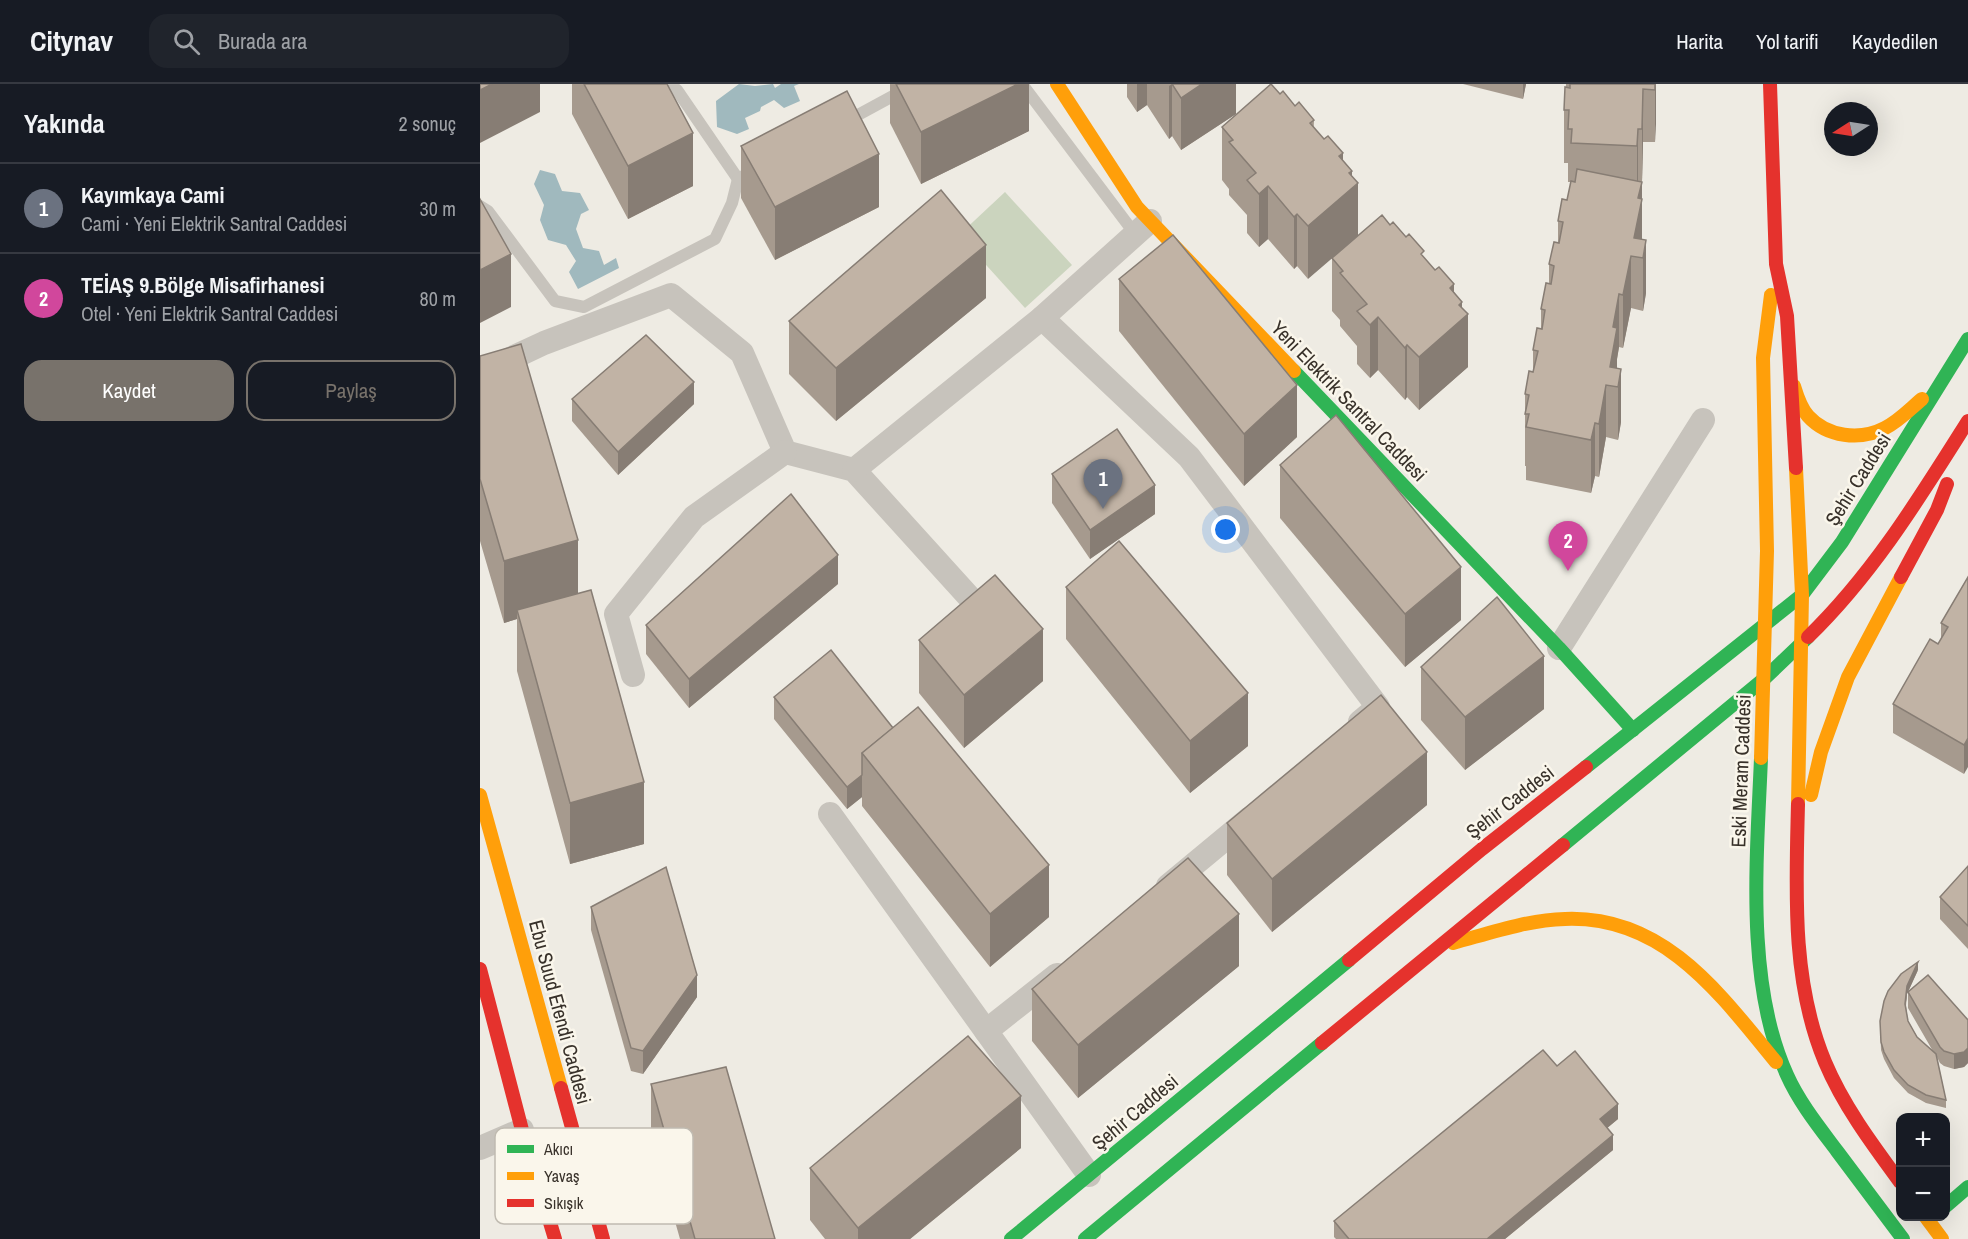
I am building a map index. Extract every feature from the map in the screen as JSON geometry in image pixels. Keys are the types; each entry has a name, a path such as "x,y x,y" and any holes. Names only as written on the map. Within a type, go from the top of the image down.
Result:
{"main road":[{"name":"Yeni Elektrik Santral Caddesi","path":"1057,84 1137,207 1143,228 1558,648 1633,730"},
{"name":"Eski Meram Caddesi","path":"1770,84 1776,264 1763,358 1766,625 1757,873 1760,973 1769,1022 1787,1075 1813,1119 1903,1239"},
{"name":"Eski Meram Caddesi","path":"1776,264 1787,316 1802,595 1796,902 1799,948 1806,997 1818,1044 1858,1124 1896,1176"},
{"name":"Şehir Caddesi","path":"1011,1239 1482,849 1802,595 1842,542 1968,339"},
{"path":"1792,382 1808,416 1822,427 1845,435 1870,435 1893,424 1944,380"},
{"path":"1085,1239 1764,679 1842,602 1877,560 1968,421"},
{"path":"1796,902 1810,800 1821,753 1836,707 1848,677 1937,510 1968,426"},
{"name":"Ebu Suud Efendi Caddesi","path":"480,795 572,1128"},
{"path":"1443,945 1497,931 1567,919 1596,920 1622,928 1680,957 1701,977 1787,1075"},
{"path":"480,969 521,1128"},
{"path":"1950,1203 1968,1187"},
{"path":"1931,1221 1942,1239"},
{"path":"550,1224 555,1239"},
{"name":"Ebu Suud Efendi Caddesi","path":"599,1224 603,1239"}],"street":[{"path":"854,470 1042,318 1143,228"},
{"path":"480,373 544,343 671,295 742,353 785,452"},
{"path":"1042,318 1190,458 1378,707 1342,738"},
{"path":"1558,648 1703,420"},
{"path":"785,452 854,470 970,598"},
{"path":"633,675 616,615 694,517 785,452"},
{"path":"1152,898 1271,800"},
{"path":"830,814 1089,1175"},
{"path":"986,1031 1078,958"},
{"path":"480,1148 495,1142"}],"lane":[{"path":"670,84 677,90 738,179"},
{"path":"832,129 915,84"},
{"path":"1022,84 1143,228"},
{"path":"480,206 488,211 555,301 584,307 715,239 732,203 738,179 769,162"}],"green space":[{"path":"1005,192 1072,265 1025,308 959,235"}],"water":[{"path":"739,84 755,86 773,84 775,88 781,84 799,84 794,86 800,101 784,108 774,100 761,107 760,111 745,118 749,129 737,134 717,127 716,101"},
{"path":"540,170 555,174 562,191 580,193 589,210 581,214 576,229 583,248 599,251 604,265 616,258 619,268 578,289 569,272 576,261 566,245 548,240 540,220 544,205 534,184"}],"building":[{"path":"480,84 492,84 480,90"},
{"path":"584,84 667,84 693,133 628,166"},
{"path":"896,84 1018,84 921,132"},
{"path":"1172,84 1202,84 1181,98"},
{"path":"1271,84 1280,94 1283,91 1295,106 1299,102 1314,120 1310,123 1324,139 1328,136 1343,153 1339,156 1352,171 1349,173 1358,183 1308,226 1297,214 1294,217 1268,186 1259,194 1247,180 1256,173 1229,142 1233,140 1222,127"},
{"path":"1570,84 1655,84 1655,90 1643,89 1642,129 1638,129 1637,146 1571,143 1572,129 1568,129 1569,110 1564,110 1565,87 1570,88"},
{"path":"847,91 879,154 775,207 741,146"},
{"path":"1577,169 1642,182 1638,198 1642,199 1634,238 1646,240 1643,258 1631,256 1623,295 1619,294 1613,327 1617,328 1610,367 1621,369 1618,387 1606,385 1599,424 1595,423 1591,440 1526,427 1529,414 1525,414 1529,395 1525,394 1529,371 1533,372 1538,351 1533,350 1537,328 1542,329 1545,310 1541,309 1546,283 1551,284 1554,266 1549,264 1554,242 1559,243 1563,222 1558,221 1562,199 1567,200 1571,181 1575,182"},
{"path":"941,190 986,245 836,368 789,321"},
{"path":"480,199 511,254 480,270"},
{"path":"1382,215 1390,225 1393,222 1406,237 1409,234 1424,251 1421,254 1435,270 1439,267 1454,284 1450,288 1462,302 1459,305 1468,314 1419,357 1407,345 1405,348 1378,317 1370,325 1357,311 1367,304 1340,273 1343,271 1332,258"},
{"path":"1173,235 1297,385 1244,434 1119,279"},
{"path":"646,335 694,382 618,452 572,399"},
{"path":"521,344 578,540 504,561 480,479 480,356"},
{"path":"1336,415 1461,567 1405,614 1280,465"},
{"path":"1117,429 1155,485 1090,530 1052,474"},
{"path":"791,494 838,555 689,679 646,625"},
{"path":"1119,541 1248,693 1190,741 1066,587"},
{"path":"995,575 1043,629 964,695 919,640"},
{"path":"1968,577 1968,738 1964,745 1893,704 1930,639 1938,644 1948,627 1941,623"},
{"path":"591,590 644,782 570,803 517,610"},
{"path":"1497,597 1544,656 1465,717 1421,667"},
{"path":"831,650 893,728 862,753 862,775 847,787 774,697"},
{"path":"1381,695 1427,752 1272,879 1227,823"},
{"path":"918,707 1049,865 990,914 862,753"},
{"path":"1188,858 1239,914 1078,1045 1032,989"},
{"path":"1968,866 1968,926 1940,897"},
{"path":"666,867 697,975 643,1051 631,1048 591,907"},
{"path":"1918,962 1907,986 1905,1004 1908,1021 1917,1037 1936,1054 1946,1100 1926,1095 1908,1085 1894,1070 1881,1042 1880,1021 1888,991 1901,974"},
{"path":"1928,975 1968,1020 1968,1048 1964,1052 1954,1054 1940,1047 1908,992"},
{"path":"968,1036 1021,1096 858,1228 810,1168"},
{"path":"1543,1050 1557,1066 1575,1051 1618,1104 1600,1119 1613,1135 1487,1239 1349,1239 1334,1221"},
{"path":"726,1067 775,1239 695,1239 691,1224 693,1224 693,1128 663,1128 651,1084"}],"traffic: fast":[{"path":"1586,767 1802,595 1842,542 1968,339"},
{"path":"1294,371 1559,648 1633,730"},
{"path":"1563,845 1764,679 1808,637"},
{"path":"1761,758 1757,836 1757,919 1759,960 1774,1039 1787,1075 1803,1105 1903,1239"},
{"path":"1011,1239 1349,960"},
{"path":"1085,1239 1322,1043"},
{"path":"1950,1203 1968,1187"}],"traffic: slow":[{"path":"1057,84 1137,207 1294,371"},
{"path":"1761,758 1767,551 1763,358 1771,295"},
{"path":"1794,386 1808,416 1825,429 1844,435 1865,435 1885,428 1922,399"},
{"path":"1796,468 1802,595 1798,804"},
{"path":"1811,795 1821,752 1848,677 1901,577"},
{"path":"480,795 561,1088"},
{"path":"1453,943 1509,928 1551,920 1600,921 1632,930 1661,945 1687,963 1733,1010 1776,1062"},
{"path":"1929,1221 1942,1239"}],"traffic: jam":[{"path":"1770,84 1776,264 1787,316 1796,468"},
{"path":"1808,637 1832,613 1875,561 1968,421"},
{"path":"1901,577 1937,510 1947,484"},
{"path":"1349,960 1482,849 1586,767"},
{"path":"1798,804 1798,934 1806,999 1814,1031 1840,1094 1896,1176"},
{"path":"1322,1043 1563,845"},
{"path":"480,969 521,1128"},
{"path":"561,1088 572,1128"},
{"path":"550,1224 555,1239"},
{"path":"599,1224 603,1239"}],"place":[{"name":"Kayımkaya Cami","path":"1103,509"},
{"name":"TEİAŞ 9.Bölge Misafirhanesi","path":"1568,571"}]}
